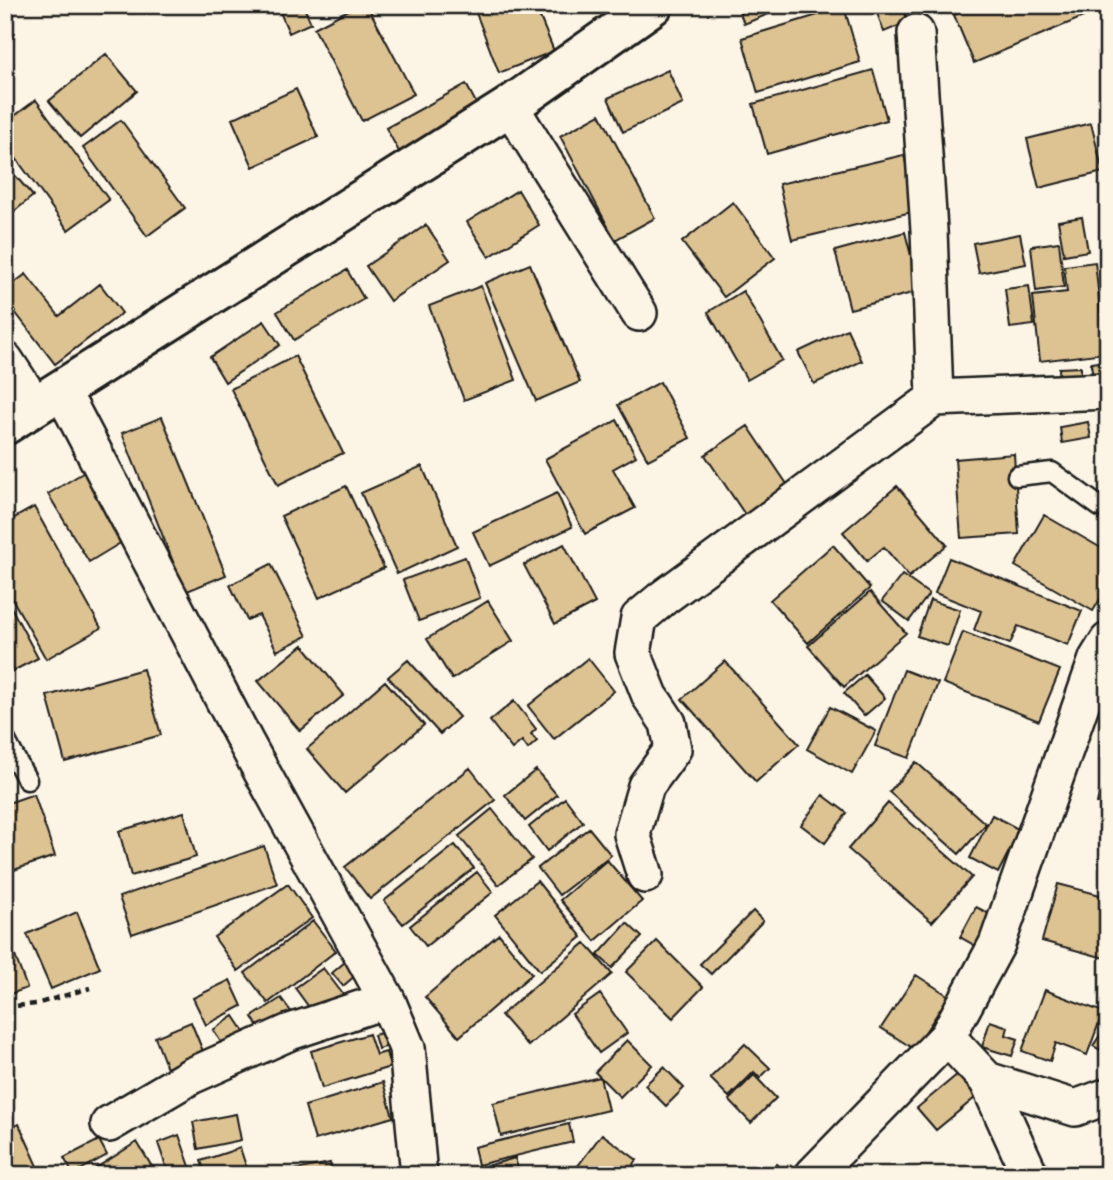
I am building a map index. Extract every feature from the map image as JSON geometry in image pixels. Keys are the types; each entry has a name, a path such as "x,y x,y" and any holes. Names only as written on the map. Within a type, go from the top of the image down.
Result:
{"street":[{"path":"34,408 510,106 653,5"},
{"path":"916,33 929,230 935,398"},
{"path":"510,106 639,313"},
{"path":"5,360 246,743 387,1000 407,1048 419,1175"},
{"path":"645,875 632,834 646,786 673,749 668,723 650,696 633,653 639,618 935,398 1108,391"},
{"path":"813,1175 947,1037 997,944 1097,659 1108,641"},
{"path":"110,1124 203,1070 290,1032 387,1000"},
{"path":"947,1037 988,1080 1030,1175"},
{"path":"988,1080 1074,1108 1108,1096"}],"lane":[{"path":"1017,476 1052,472 1100,507 1108,508"},
{"path":"5,739 27,780"}],"path":[{"path":"5,1007 36,1004 90,988"}],"building":[{"path":"277,5 303,5 311,23 289,33"},
{"path":"358,5 367,5 414,94 362,121 314,28"},
{"path":"473,5 535,5 554,51 499,73"},
{"path":"737,5 791,5 744,24"},
{"path":"874,5 902,5 908,22 884,32"},
{"path":"978,5 1092,5 1095,12 974,63 954,15"},
{"path":"844,7 860,62 758,93 742,38"},
{"path":"106,54 137,91 80,138 49,101"},
{"path":"668,70 683,104 623,132 608,98"},
{"path":"873,70 887,120 767,154 753,104"},
{"path":"466,84 482,114 403,159 386,128"},
{"path":"296,89 318,137 253,167 232,119"},
{"path":"36,100 109,200 68,230 5,143 5,123"},
{"path":"600,114 655,218 615,240 560,136"},
{"path":"121,120 185,208 147,236 83,148"},
{"path":"1091,123 1103,172 1039,188 1027,139"},
{"path":"904,155 916,211 792,240 779,184"},
{"path":"5,164 33,196 5,219"},
{"path":"518,190 539,225 489,257 467,222"},
{"path":"733,202 775,258 724,297 682,242"},
{"path":"1082,217 1088,251 1064,255 1058,221"},
{"path":"426,225 450,260 390,301 366,266"},
{"path":"905,232 920,291 850,309 835,251"},
{"path":"1020,234 1026,264 979,273 973,243"},
{"path":"1059,242 1064,287 1036,291 1031,246"},
{"path":"1103,261 1108,261 1108,296"},
{"path":"1095,262 1105,353 1040,361 1033,296 1067,292 1064,266"},
{"path":"530,264 580,382 536,401 485,283"},
{"path":"347,270 364,299 294,340 277,312"},
{"path":"26,274 59,316 100,284 122,313 55,364 5,299 5,290"},
{"path":"481,286 516,380 464,400 429,306"},
{"path":"1029,286 1034,325 1010,328 1005,289"},
{"path":"743,291 782,360 747,380 708,312"},
{"path":"264,321 280,345 225,382 210,357"},
{"path":"847,329 862,361 814,384 798,352"},
{"path":"295,356 343,453 278,485 231,389"},
{"path":"1108,361 1108,377 1093,379 1091,363"},
{"path":"1081,367 1081,386 1060,387 1059,368"},
{"path":"660,382 690,438 648,460 618,405"},
{"path":"162,417 226,575 185,592 122,433"},
{"path":"617,420 636,456 613,469 635,508 585,534 545,459"},
{"path":"1088,422 1091,438 1062,443 1060,427"},
{"path":"748,426 793,493 750,522 705,455"},
{"path":"1014,454 1019,534 961,538 955,459"},
{"path":"422,466 457,546 397,574 361,493"},
{"path":"86,471 127,539 89,562 48,494"},
{"path":"346,486 384,568 319,598 281,516"},
{"path":"897,486 947,545 909,577 884,547 867,561 843,532"},
{"path":"557,493 572,527 489,566 473,532"},
{"path":"34,507 101,628 46,659 5,586 5,523"},
{"path":"1044,515 1108,552 1108,586 1093,611 1015,566"},
{"path":"564,544 595,603 555,624 524,565"},
{"path":"833,545 870,588 808,643 770,600"},
{"path":"465,557 480,598 419,621 403,580"},
{"path":"949,558 1082,611 1068,645 1018,626 1010,644 974,630 981,611 935,593"},
{"path":"271,564 307,636 277,651 259,615 247,620 230,585"},
{"path":"902,575 929,594 909,621 882,601"},
{"path":"870,592 906,633 844,687 808,646"},
{"path":"5,596 38,658 5,675"},
{"path":"930,600 960,610 948,646 917,636"},
{"path":"488,601 513,641 452,679 427,639"},
{"path":"963,632 1060,670 1039,721 943,683"},
{"path":"303,645 344,695 300,731 258,681"},
{"path":"588,658 614,691 554,739 528,706"},
{"path":"408,660 459,717 440,734 388,677"},
{"path":"725,661 799,744 756,782 682,699"},
{"path":"143,669 161,735 65,762 47,696"},
{"path":"904,670 938,683 909,758 875,746"},
{"path":"865,675 885,698 864,716 844,693"},
{"path":"385,681 424,725 345,793 307,749"},
{"path":"514,701 536,729 531,734 537,741 528,749 522,741 512,749 490,721"},
{"path":"830,707 876,731 852,774 807,749"},
{"path":"1108,758 1108,806 1097,803"},
{"path":"916,762 986,824 959,854 889,792"},
{"path":"470,768 495,800 370,899 345,867"},
{"path":"536,770 557,795 525,821 505,795"},
{"path":"34,794 55,856 5,873 5,804"},
{"path":"823,795 847,813 825,843 801,825"},
{"path":"565,798 583,822 547,851 529,827"},
{"path":"888,803 972,877 932,922 848,849"},
{"path":"492,809 532,859 498,885 459,836"},
{"path":"184,812 196,857 131,876 119,831"},
{"path":"992,815 1020,830 998,873 970,858"},
{"path":"589,828 611,855 559,895 538,868"},
{"path":"455,845 474,868 403,924 384,901"},
{"path":"264,846 277,884 132,934 119,897"},
{"path":"607,860 642,901 595,941 560,900"},
{"path":"477,872 493,892 426,946 410,926"},
{"path":"537,881 582,937 540,971 495,915"},
{"path":"288,884 312,918 238,971 214,937"},
{"path":"1058,884 1108,897 1108,959 1042,941"},
{"path":"976,907 992,915 976,946 960,937"},
{"path":"753,911 763,921 711,974 700,964"},
{"path":"77,912 100,968 51,989 27,934"},
{"path":"313,921 336,951 268,1003 245,973"},
{"path":"627,923 642,937 612,968 598,955"},
{"path":"5,929 27,988 5,996"},
{"path":"499,934 532,974 459,1037 425,997"},
{"path":"657,941 703,987 673,1018 626,972"},
{"path":"585,943 612,974 528,1046 501,1015"},
{"path":"345,962 356,975 343,986 332,973"},
{"path":"323,968 345,997 317,1018 295,988"},
{"path":"916,975 949,996 914,1049 881,1028"},
{"path":"230,980 242,1006 206,1025 193,998"},
{"path":"1045,990 1103,1012 1087,1055 1056,1043 1050,1061 1022,1051"},
{"path":"600,994 627,1033 599,1053 572,1014"},
{"path":"281,998 295,1017 265,1037 252,1017"},
{"path":"234,1016 248,1037 227,1051 213,1030"},
{"path":"990,1021 1008,1027 1006,1035 1018,1039 1012,1056 982,1047"},
{"path":"191,1022 207,1061 170,1076 155,1037"},
{"path":"1108,1023 1108,1054 1093,1046"},
{"path":"395,1029 399,1043 378,1049 374,1035"},
{"path":"369,1034 376,1055 386,1052 390,1067 322,1088 311,1051"},
{"path":"627,1040 652,1065 620,1097 595,1072"},
{"path":"745,1044 770,1068 760,1078 754,1072 729,1097 710,1078"},
{"path":"664,1067 684,1088 666,1106 645,1085"},
{"path":"958,1074 976,1097 936,1130 917,1108"},
{"path":"754,1075 776,1098 751,1123 729,1100"},
{"path":"600,1077 608,1110 501,1136 493,1103"},
{"path":"383,1082 393,1117 315,1140 305,1106"},
{"path":"236,1114 241,1140 198,1149 193,1122"},
{"path":"19,1124 42,1175 5,1175 5,1130"},
{"path":"569,1124 573,1142 478,1165 474,1147"},
{"path":"602,1134 637,1160 626,1175 571,1175"},
{"path":"179,1135 193,1175 169,1175 158,1143"},
{"path":"99,1140 107,1155 73,1174 64,1158"},
{"path":"137,1142 157,1175 85,1175"},
{"path":"240,1148 249,1175 206,1175 201,1161"},
{"path":"515,1158 520,1175 490,1175 487,1166"},
{"path":"330,1163 332,1175 270,1175"},
{"path":"777,1164 788,1175 767,1175"}]}
